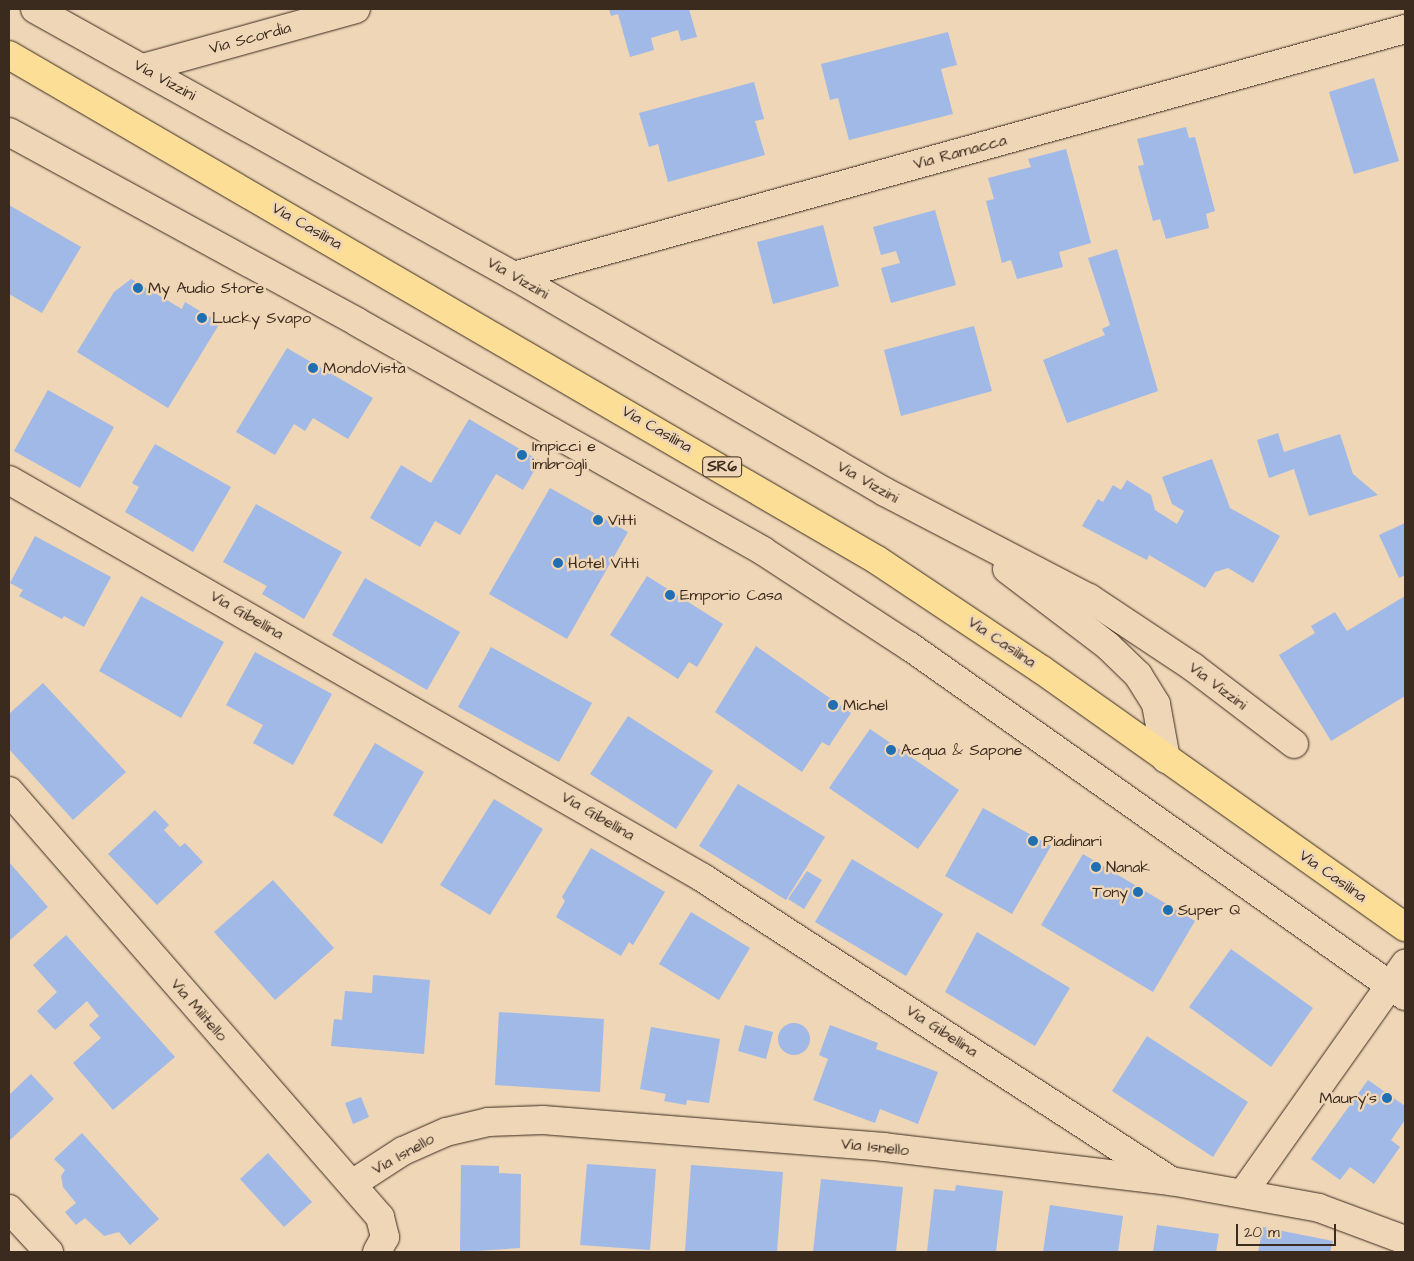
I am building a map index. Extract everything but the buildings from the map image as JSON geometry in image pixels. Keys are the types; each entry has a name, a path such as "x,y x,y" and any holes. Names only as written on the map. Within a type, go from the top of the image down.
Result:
{"main road":[{"name":"Via Casilina","path":"9,55 806,516 943,603 1405,927"}],"street":[{"name":"Via Vizzini","path":"35,9 73,20 144,68 514,276 956,530 1109,610 1193,667 1294,744"},
{"name":"Via Scordia","path":"144,68 356,9"},
{"name":"Via Ramacca","path":"514,276 1405,29"},
{"path":"9,132 357,322 762,551 902,642 1400,982 1243,1193"},
{"name":"Via Gibellina","path":"9,480 637,838 797,936 1171,1181"},
{"name":"Via Vizzini","path":"956,530 1108,646 1138,675 1156,704 1166,758"},
{"name":"Via Militello","path":"9,791 380,1217 381,1241"},
{"name":"Via Isnello","path":"352,1184 431,1137 469,1125 517,1120 812,1140 1171,1181 1243,1193 1339,1214 1405,1240"},
{"path":"9,1209 49,1252"}],"place":[{"name":"My Audio Store","path":"138,288"},
{"name":"Lucky Svapo","path":"202,318"},
{"name":"MondoVista","path":"313,368"},
{"name":"Impicci e imbrogli","path":"522,455"},
{"name":"Vitti","path":"598,520"},
{"name":"Hotel Vitti","path":"558,563"},
{"name":"Emporio Casa","path":"670,595"},
{"name":"Michel","path":"833,705"},
{"name":"Acqua & Sapone","path":"891,750"},
{"name":"Piadinari","path":"1033,841"},
{"name":"Nanak","path":"1096,867"},
{"name":"Tony","path":"1138,892"},
{"name":"Super Q","path":"1168,910"},
{"name":"Maury's","path":"1387,1098"}]}
